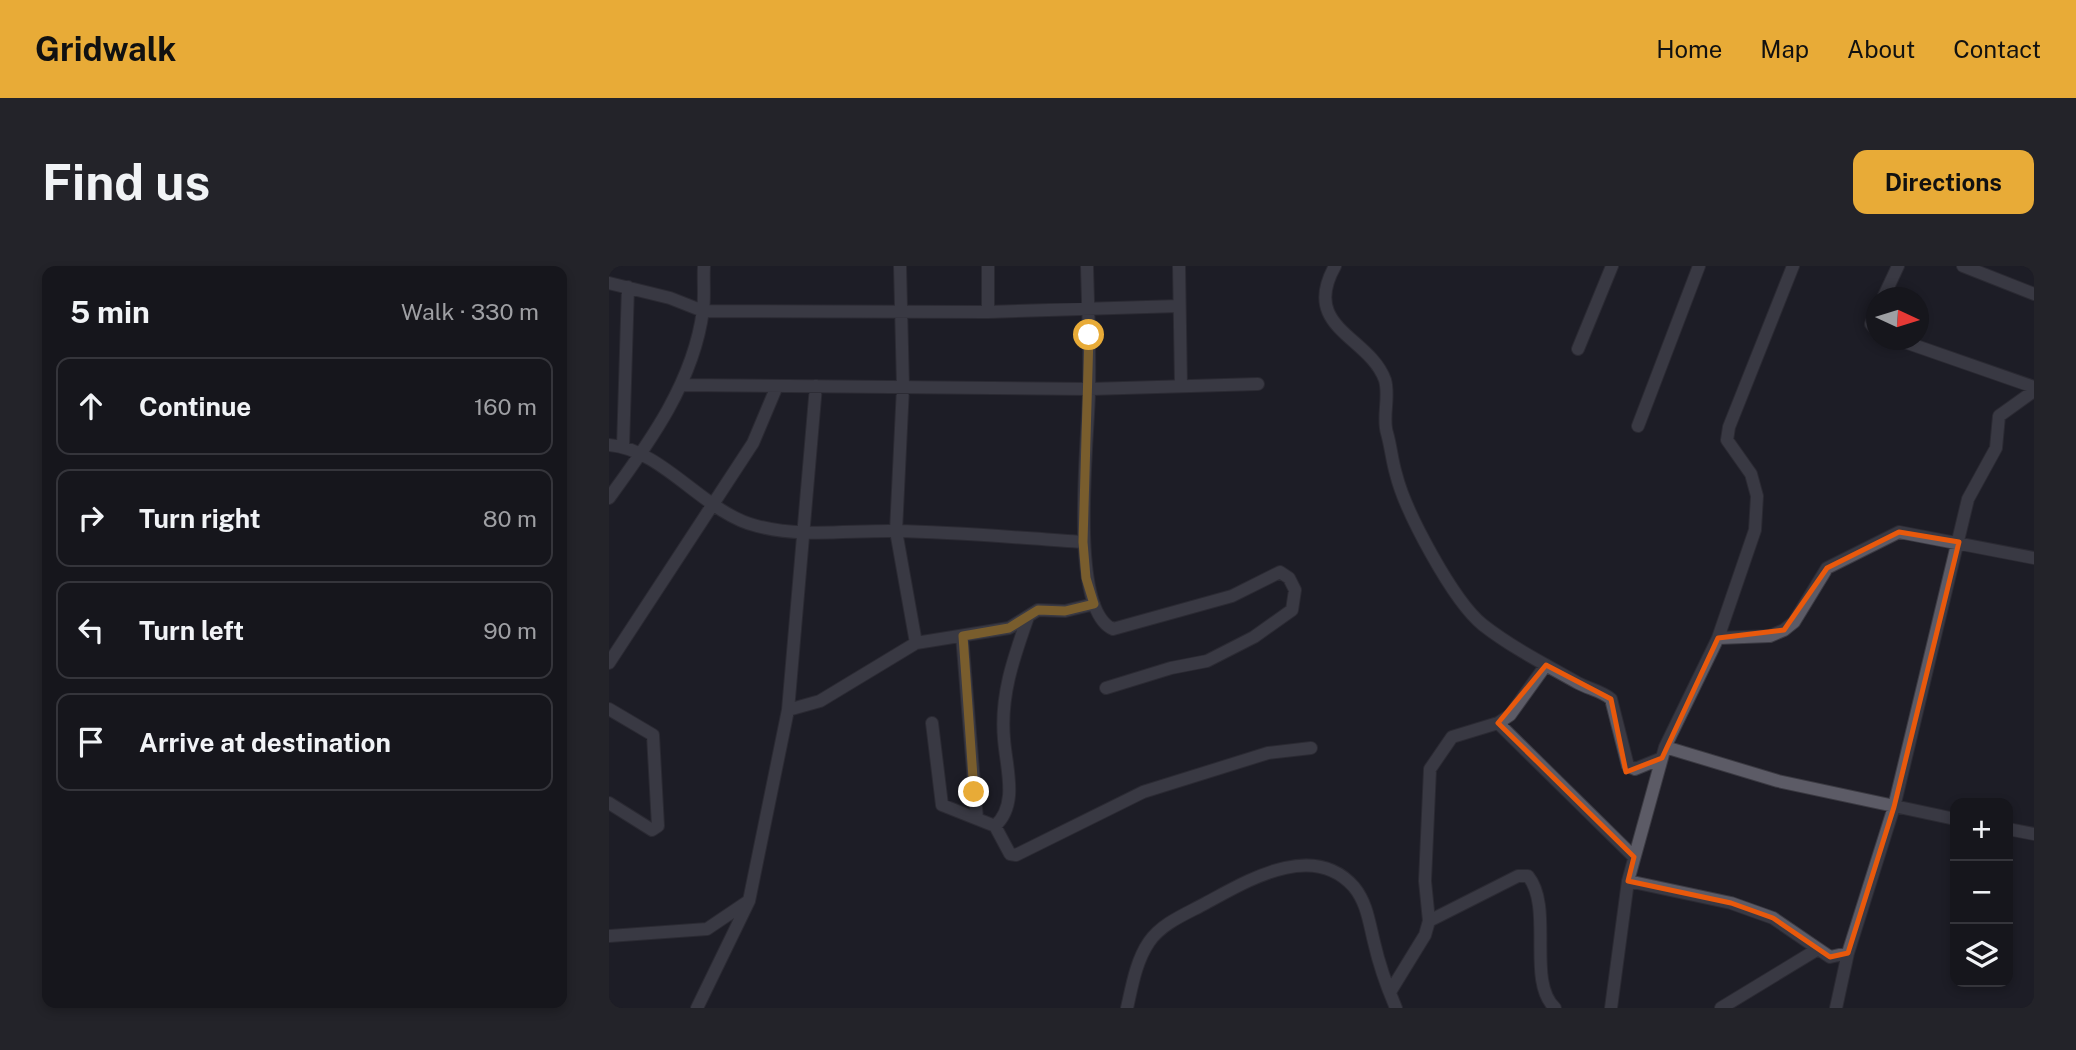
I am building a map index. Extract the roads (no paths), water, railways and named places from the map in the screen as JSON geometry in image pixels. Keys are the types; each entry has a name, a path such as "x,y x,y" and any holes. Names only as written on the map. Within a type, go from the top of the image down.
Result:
{"street":[{"path":"609,498 640,455 681,385 703,310 704,266"},
{"path":"900,266 903,387 896,531 916,643"},
{"path":"988,266 988,312"},
{"path":"1087,266 1090,388 1083,542 1086,578 1103,622 1113,629 1232,596 1277,573 1284,573 1295,590 1294,604 1288,615 1219,657 1106,688"},
{"path":"1179,266 1181,386"},
{"path":"1335,266 1329,276 1325,307 1339,329 1384,379 1387,432 1391,441 1395,474 1423,541 1475,618 1546,665 1611,699 1626,765 1635,768 1664,752 1778,781 1950,818"},
{"path":"1577,349 1612,266"},
{"path":"1638,426 1699,266"},
{"path":"1611,1008 1628,881 1664,752 1718,639 1755,530 1757,496 1751,474 1731,450 1727,440 1730,426 1793,266"},
{"path":"1888,287 1898,266"},
{"path":"1963,266 1990,271 2034,294"},
{"path":"609,283 670,298 703,310 988,312 1179,306"},
{"path":"623,447 628,287"},
{"path":"1926,350 2034,389"},
{"path":"681,385 1090,388 1258,384"},
{"path":"609,663 753,443 777,386"},
{"path":"697,1008 749,901 788,710 816,386"},
{"path":"1836,1008 1848,953 1894,807 1968,499 1996,448 1999,416 2034,389"},
{"path":"609,445 623,447 640,455 731,518 754,526 804,533 896,531 1083,542"},
{"path":"1718,639 1770,636 1784,630 1794,622 1827,568 1879,539 1899,532 2034,558"},
{"path":"788,710 820,701 916,643 1009,628 1038,610 1065,611 1094,604"},
{"path":"995,826 1005,817 1009,800 1002,703 1028,617"},
{"path":"963,636 977,819"},
{"path":"1389,992 1425,935 1429,921 1425,881 1430,769 1452,737 1498,723 1510,715 1546,665"},
{"path":"609,709 653,735 658,826 652,830 609,803"},
{"path":"932,723 942,805 995,826 1010,853 1016,855 1143,792 1268,753 1311,748"},
{"path":"1498,723 1634,857"},
{"path":"2013,830 2034,834"},
{"path":"1127,1008 1139,960 1150,941 1164,926 1254,877 1278,869 1305,866 1329,870 1353,886 1367,910 1389,992 1396,1008"},
{"path":"1429,921 1518,876 1528,876 1540,918 1542,979 1555,1008"},
{"path":"1628,881 1731,903 1763,914 1834,957 1848,953"},
{"path":"609,936 706,929 749,901"},
{"path":"1721,1008 1818,949"}]}
